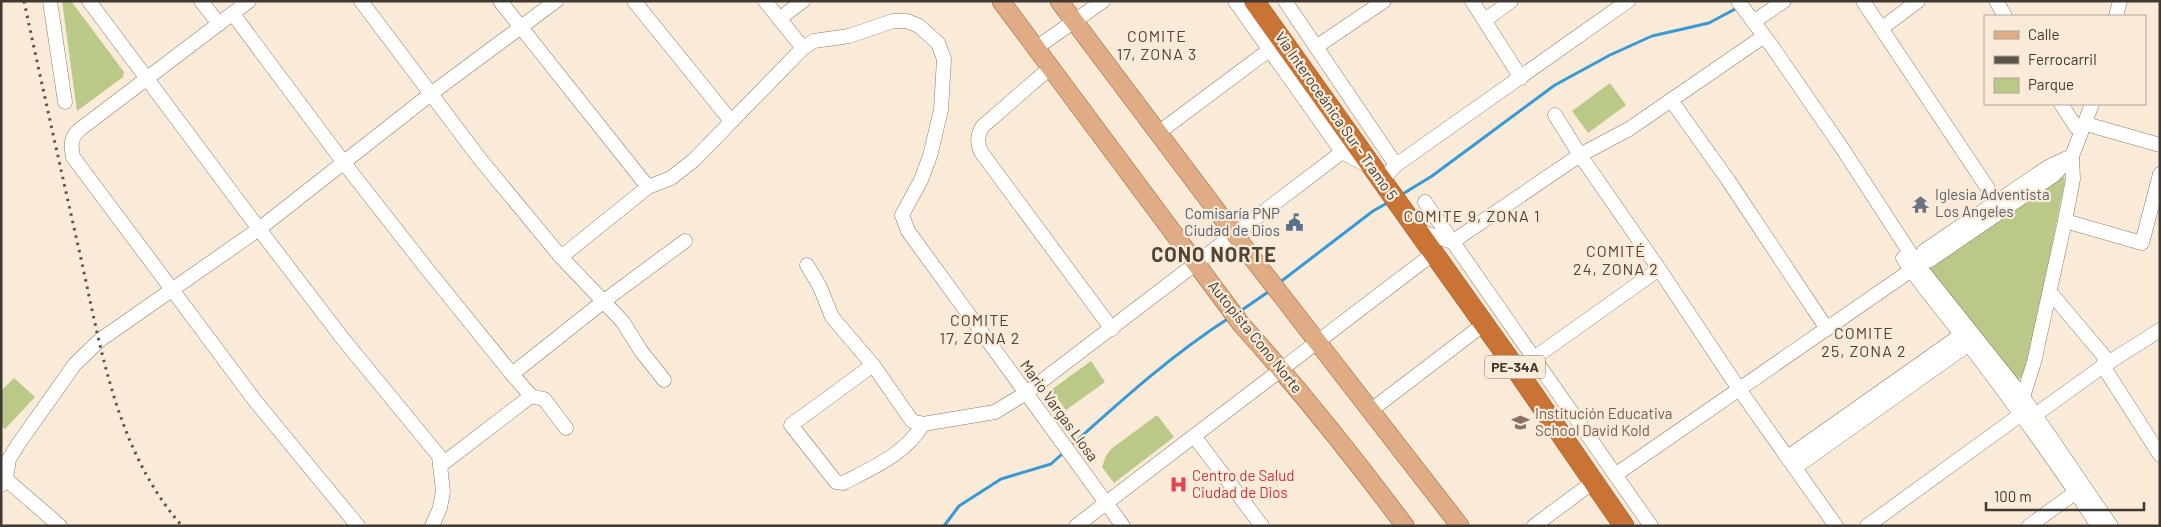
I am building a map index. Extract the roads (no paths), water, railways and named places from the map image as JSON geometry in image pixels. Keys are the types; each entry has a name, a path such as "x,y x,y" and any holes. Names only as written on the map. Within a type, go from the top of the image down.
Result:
{"highway":[{"name":"Vía Interoceánica Sur - Tramo 5","path":"1254,1 1434,253 1624,526"}],"main road":[{"name":"Autopista Cono Norte","path":"1001,1 1241,324 1282,370 1371,481 1404,526"},
{"path":"1059,1 1234,234 1460,526"}],"street":[{"path":"50,1 65,102"},
{"path":"89,1 258,229 439,456 443,491 440,508 432,526"},
{"path":"201,1 219,24"},
{"path":"250,1 79,130 72,137 73,157 256,402 358,526"},
{"path":"362,1 480,159 561,257 623,322 641,351 664,380"},
{"path":"500,1 648,187"},
{"path":"60,526 3,480 9,459 75,364 100,340 258,229 432,93 556,1"},
{"path":"634,1 731,121"},
{"path":"561,257 648,187 672,178 694,160 803,48 765,1"},
{"path":"780,20 803,1"},
{"path":"1036,48 1103,1"},
{"path":"1235,1 1342,152 1380,179 1396,165 1628,1"},
{"path":"1285,1 1396,165"},
{"path":"1316,47 1384,1"},
{"path":"1472,1 1521,78"},
{"path":"1485,20 1511,1"},
{"path":"1728,1 1836,152 1965,339 2076,492 2098,526"},
{"path":"1738,1 1842,148 1915,268 2023,397 2111,526"},
{"path":"1753,22 1784,1"},
{"path":"1863,1 1999,206"},
{"path":"1882,28 1918,1"},
{"path":"1996,1 2004,15"},
{"path":"2116,15 2120,1"},
{"path":"233,14 344,163 512,374 531,396 544,399 566,428"},
{"name":"Mario Vargas Llosa","path":"803,48 814,41 849,36 893,21 907,20 919,26 938,43 944,59 940,110 930,156 921,180 902,215 908,231 1124,526"},
{"path":"1452,242 1580,155 1629,129 1757,41"},
{"path":"1158,133 1269,50"},
{"path":"1051,68 983,126 978,145 981,152 1112,329"},
{"path":"1671,100 1728,180 1826,329"},
{"path":"2062,105 2076,127 2086,124 2160,145"},
{"path":"1615,475 1915,268 1924,251 2054,175 2072,156 2086,124 2092,105"},
{"path":"1555,115 1580,155 1739,389 1836,526"},
{"path":"807,265 820,287 832,317 873,365 912,421 923,424 995,412 1026,393 1112,329 1342,152"},
{"path":"2023,397 2034,362 2065,222 2073,179 2072,156"},
{"path":"2065,222 2142,243 2160,174"},
{"path":"1424,202 1651,526"},
{"path":"1416,230 1452,242"},
{"path":"512,374 604,301 685,241"},
{"path":"1076,526 1282,370 1316,341 1434,253"},
{"path":"1534,358 1659,269"},
{"path":"2050,292 2103,355 2105,358 2103,366 2160,455"},
{"path":"1370,411 1484,324"},
{"path":"2035,415 2103,366 2160,330"},
{"path":"1792,462 1965,339"},
{"path":"873,365 791,425 836,482 842,483 884,462 916,436 923,424"},
{"path":"441,465 531,396"},
{"path":"1867,526 2020,415"},
{"path":"1194,436 1262,526"},
{"path":"1534,526 1593,482"},
{"path":"2029,526 2076,492"}],"waterway":[{"path":"1401,195 1432,176 1555,85 1610,55 1652,36 1709,23 1737,8"},
{"path":"1279,283 1373,211 1389,202"},
{"path":"1239,312 1271,290"},
{"path":"1074,443 1130,393 1208,332 1229,318"},
{"path":"944,526 959,506 1001,479 1051,464 1062,454"}],"railway":[{"path":"24,1 93,316 112,391 140,462 159,495 182,526"}],"place":[{"name":"Iglesia Adventista Los Angeles","path":"1921,204"},
{"name":"Comisaría PNP Ciudad de Dios","path":"1294,223"},
{"name":"Institución Educativa School David Kold","path":"1521,423"},
{"name":"Centro de Salud Ciudad de Dios","path":"1178,485"}],"district":[{"name":"COMITE 17, ZONA 3","path":"1157,45"},
{"name":"COMITE 9, ZONA 1","path":"1472,216"},
{"name":"CONO NORTE","path":"1214,255"},
{"name":"COMITÉ 24, ZONA 2","path":"1616,260"},
{"name":"COMITE 17, ZONA 2","path":"980,329"},
{"name":"COMITE 25, ZONA 2","path":"1864,342"}]}
